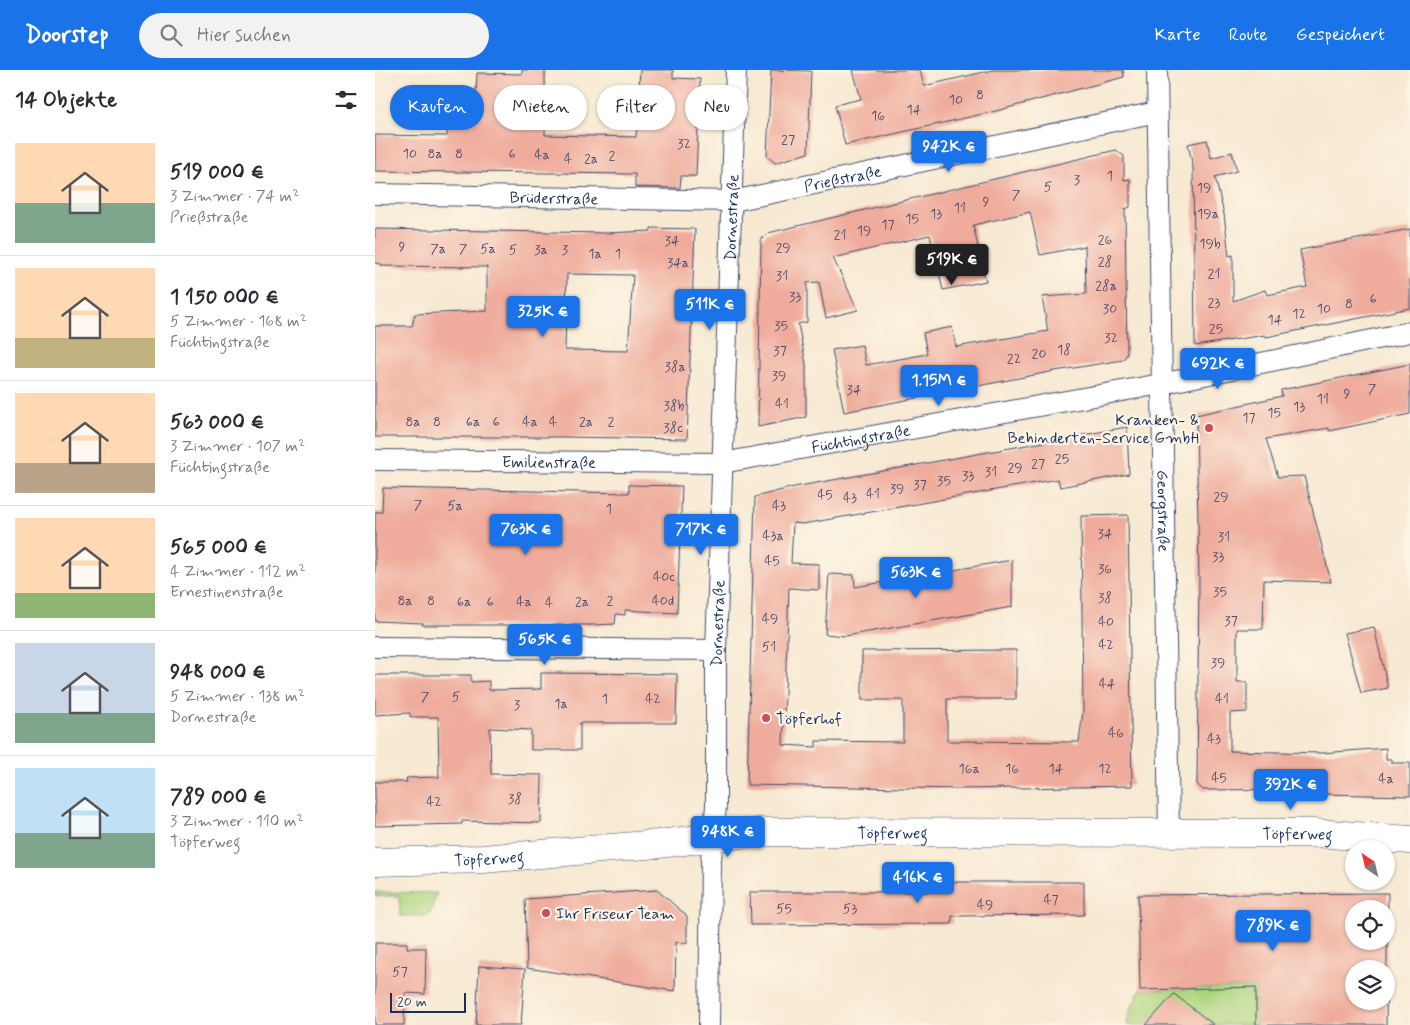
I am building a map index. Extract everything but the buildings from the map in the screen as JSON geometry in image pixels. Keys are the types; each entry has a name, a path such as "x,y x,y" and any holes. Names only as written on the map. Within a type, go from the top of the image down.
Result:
{"main road":[{"name":"Töpferweg","path":"375,862 483,859 659,844 758,832 1315,832 1410,840"}],"street":[{"name":"Dornestraße","path":"709,1025 711,860 716,806 716,650 733,201 735,70"},
{"name":"Georgstraße","path":"1157,70 1169,833"},
{"name":"Prießstraße","path":"733,201 1157,112"},
{"name":"Brüderstraße","path":"375,194 733,201"},
{"name":"Füchtingstraße","path":"722,463 1161,384 1410,332"},
{"name":"Emilienstraße","path":"375,460 722,463"},
{"path":"375,648 716,650"}],"green space":[{"path":"375,892 437,893 429,916 400,916 399,896 375,896"},
{"path":"1256,987 1256,1025 1127,1025 1130,1011 1140,990"}],"place":[{"name":"Kranken- & Behinderten-Service GmbH","path":"1209,428"},
{"name":"Töpferhof","path":"766,718"},
{"name":"Ihr Friseur Team","path":"546,913"}]}
